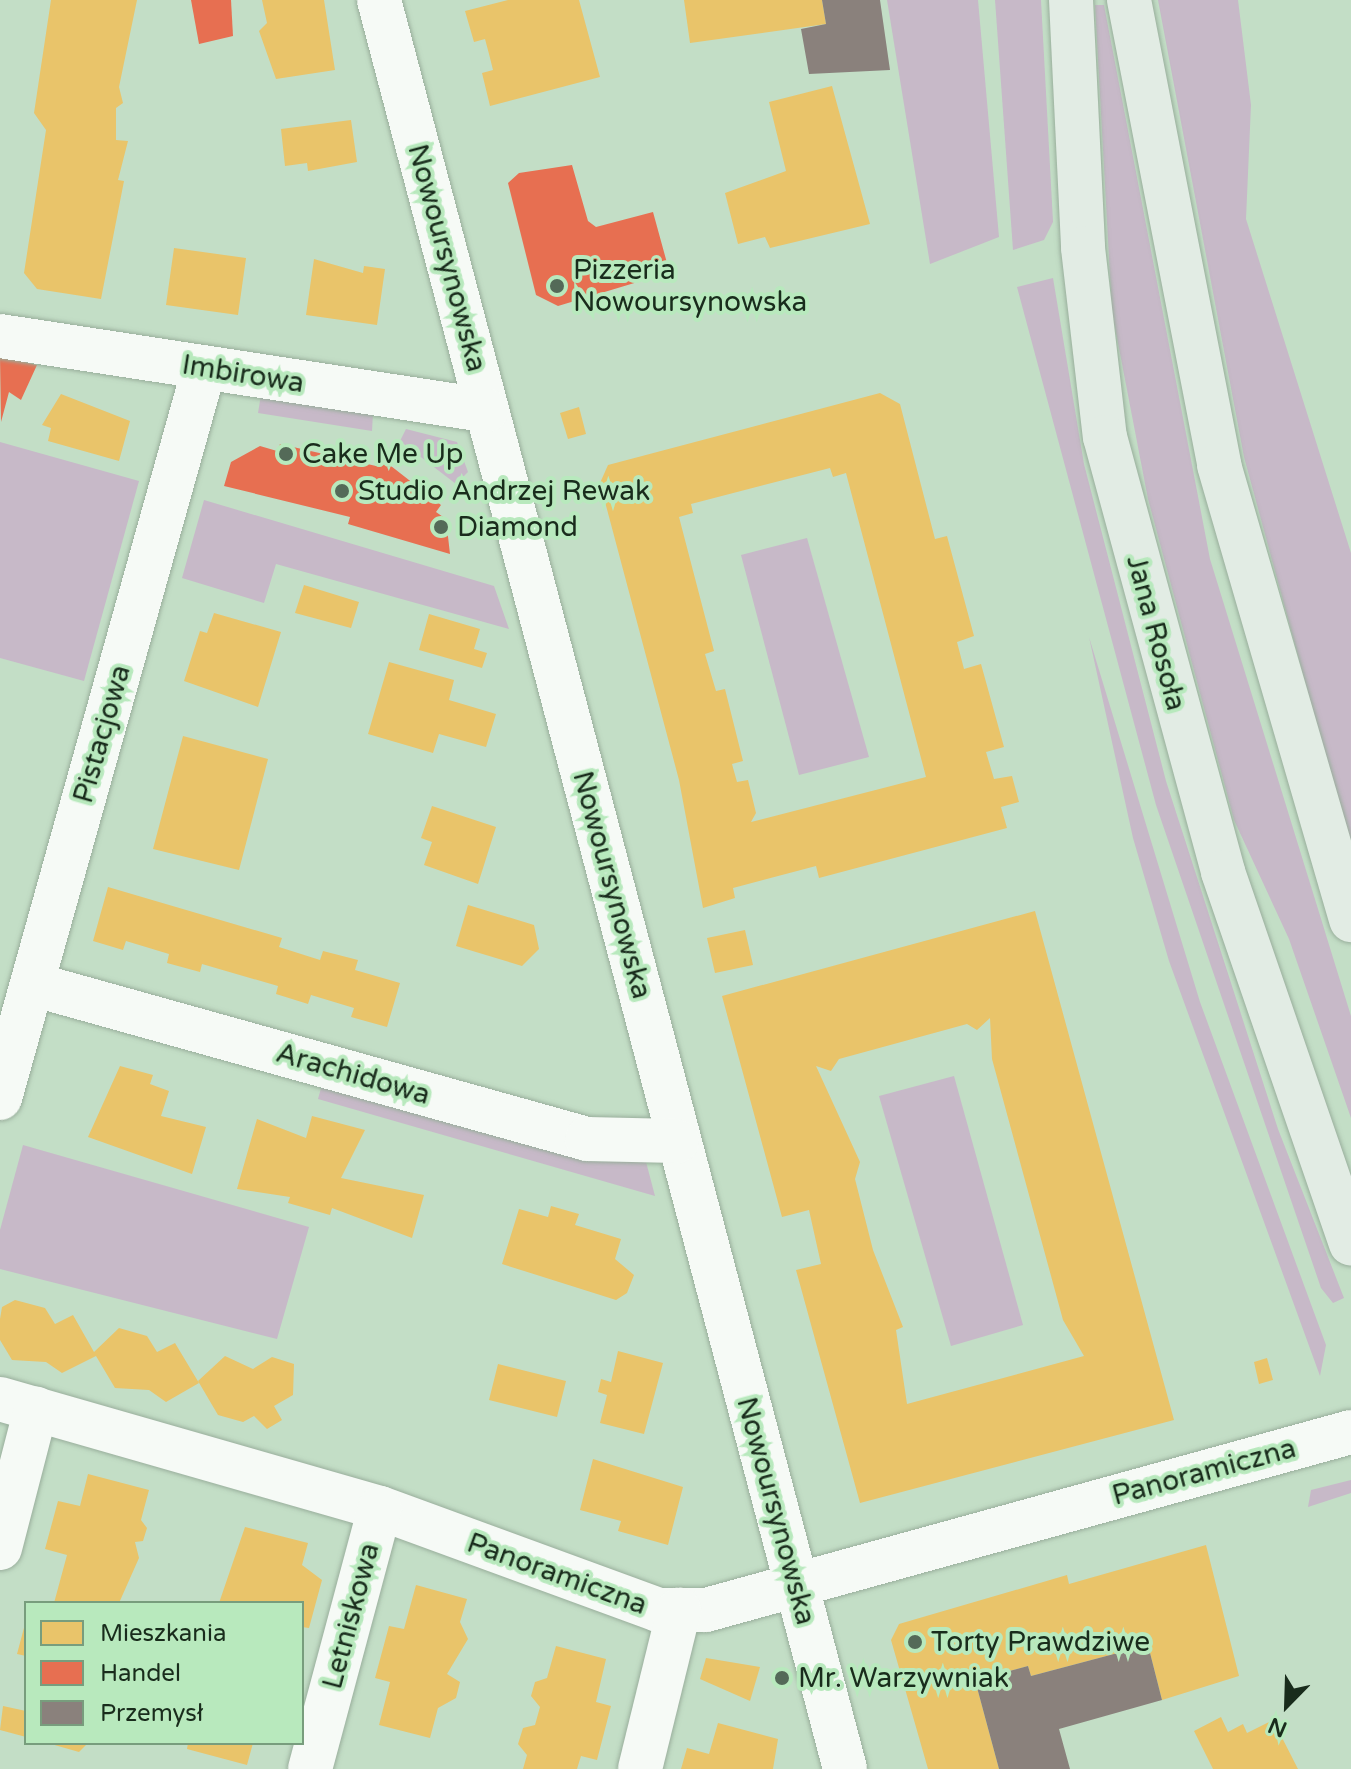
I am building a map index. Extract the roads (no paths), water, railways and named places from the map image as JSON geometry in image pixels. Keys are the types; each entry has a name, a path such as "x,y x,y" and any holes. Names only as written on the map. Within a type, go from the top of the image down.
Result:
{"main road":[{"name":"Jana Rosoła","path":"1071,0 1083,248 1105,437 1223,872 1351,1244"},
{"path":"1129,0 1219,465 1351,920"}],"street":[{"name":"Nowoursynowska","path":"379,0 677,1141 845,1769"},
{"name":"Imbirowa","path":"0,336 486,410"},
{"name":"Pistacjowa","path":"0,1098 204,369"},
{"name":"Arachidowa","path":"32,984 587,1139 677,1141"},
{"name":"Panoramiczna","path":"18,1404 380,1508 630,1603 679,1610 706,1610 1351,1432"},
{"path":"0,1548 18,1404"},
{"name":"Letniskowa","path":"310,1769 380,1508"},
{"path":"640,1769 679,1610"}],"place":[{"name":"Pizzeria Nowoursynowska","path":"557,286"},
{"name":"Cake Me Up","path":"286,454"},
{"name":"Studio Andrzej Rewak","path":"342,491"},
{"name":"Diamond","path":"441,527"},
{"name":"Torty Prawdziwe","path":"915,1642"},
{"name":"Mr. Warzywniak","path":"782,1678"}]}
